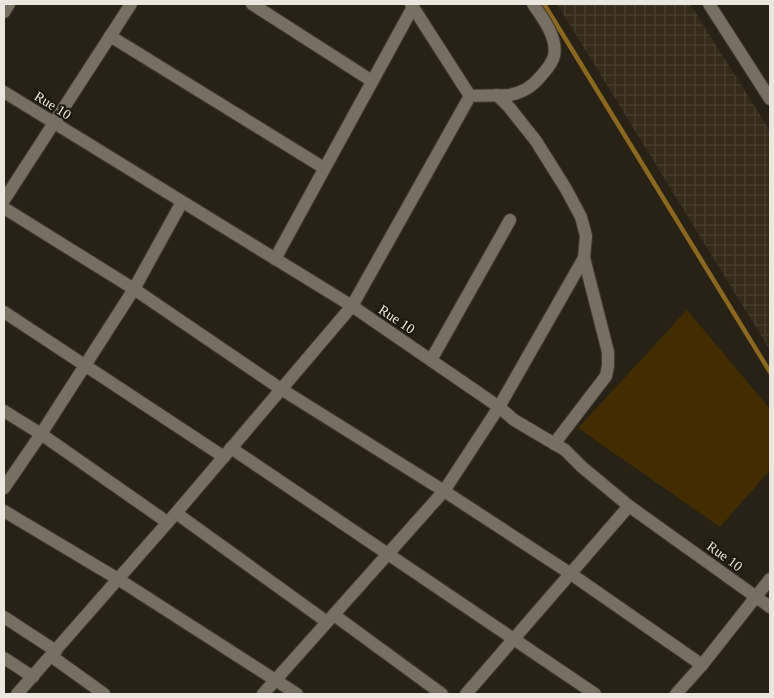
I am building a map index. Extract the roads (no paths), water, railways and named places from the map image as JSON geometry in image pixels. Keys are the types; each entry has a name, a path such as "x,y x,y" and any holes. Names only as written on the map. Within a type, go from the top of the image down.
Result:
{"street":[{"path":"4,12 9,4"},
{"path":"4,200 131,4"},
{"path":"252,4 372,81"},
{"path":"470,96 510,95 526,89 550,65 554,56 554,42 533,4"},
{"path":"275,259 412,5 470,96"},
{"path":"712,5 770,99"},
{"path":"110,36 324,168"},
{"name":"Rue 10","path":"4,92 352,306 500,406 514,420 565,450 629,506 770,607"},
{"path":"497,95 536,141 581,217 586,236 584,258 608,352 606,376 554,444"},
{"path":"18,694 172,518 352,306 470,96"},
{"path":"4,488 134,289 182,202"},
{"path":"4,208 134,289 282,389 444,491 571,574 702,664"},
{"path":"431,360 510,220"},
{"path":"263,694 444,491 500,406 584,258"},
{"path":"4,312 84,366 387,554 595,694"},
{"path":"4,411 330,618 442,694"},
{"path":"466,694 629,506"},
{"path":"4,511 118,579 297,694"},
{"path":"676,694 770,578"},
{"path":"4,617 104,694"},
{"path":"4,658 33,677"}],"waterway":[{"path":"544,4 770,372"}]}
